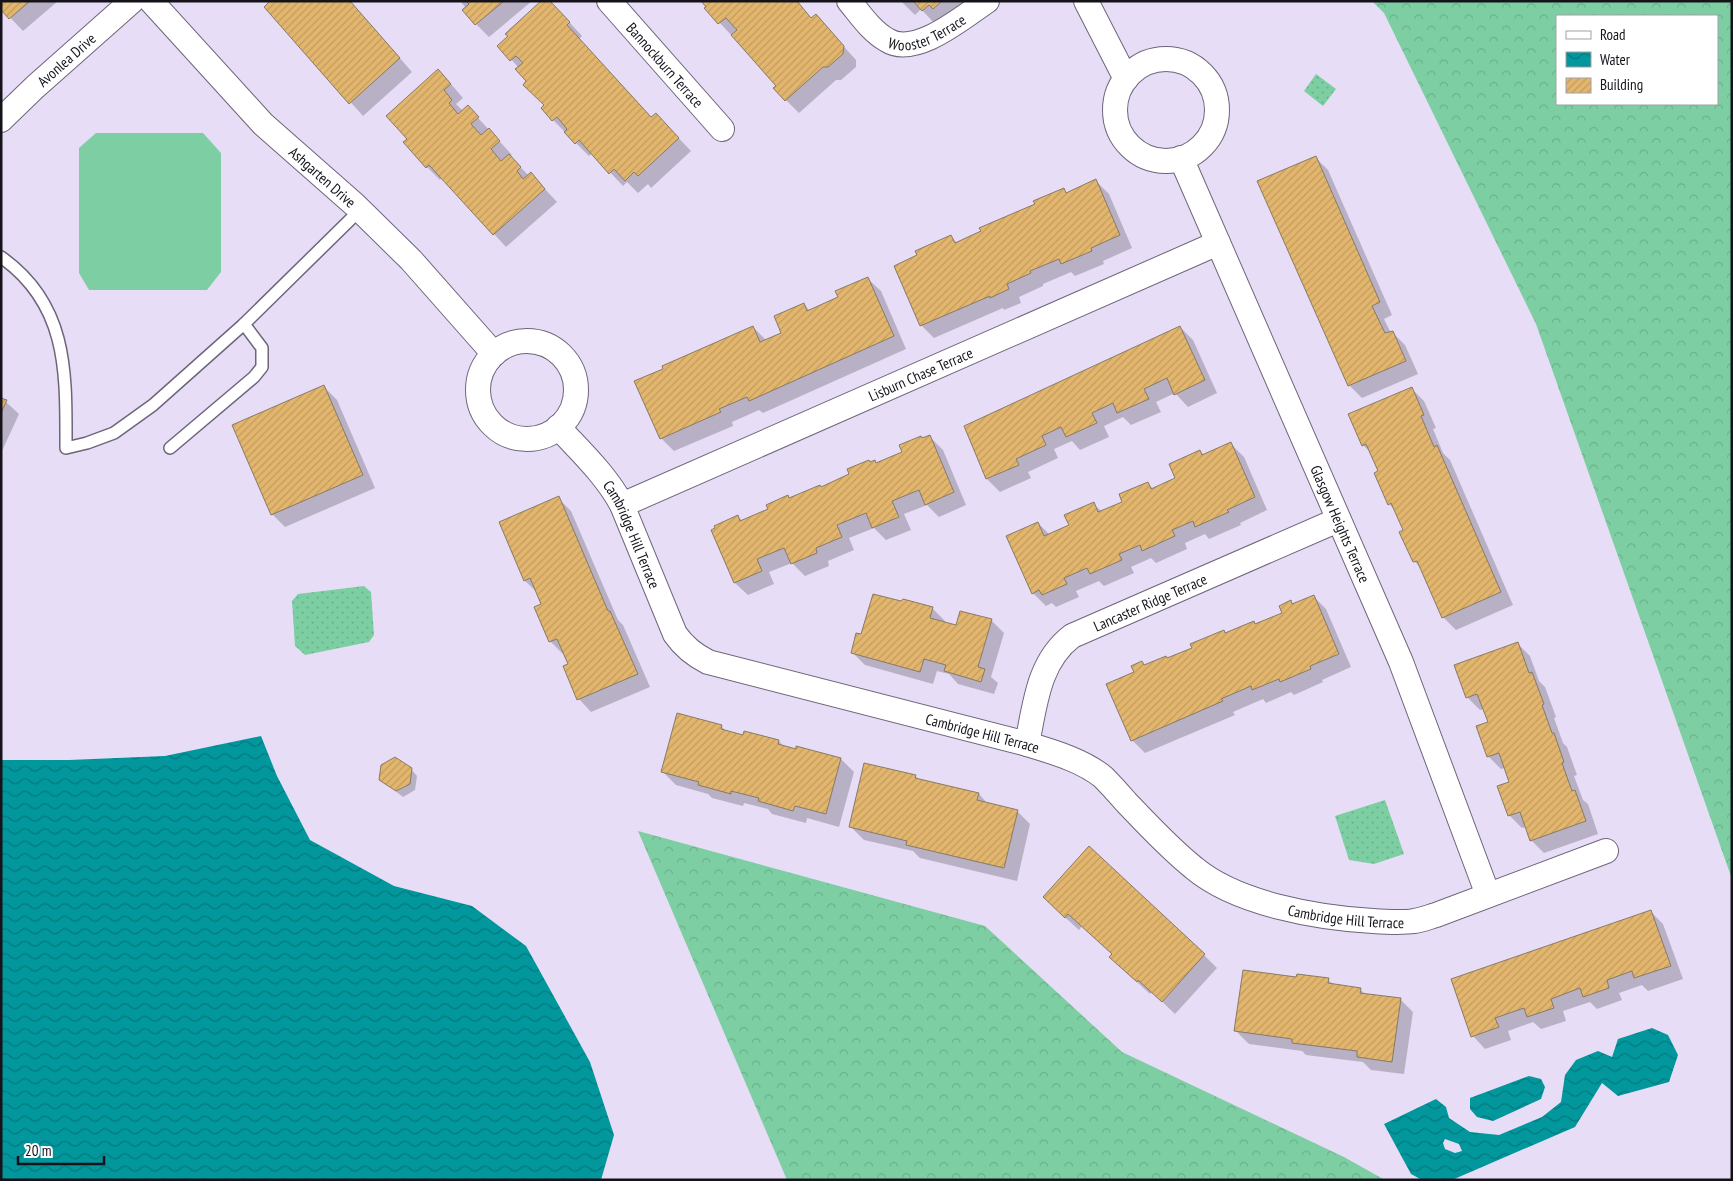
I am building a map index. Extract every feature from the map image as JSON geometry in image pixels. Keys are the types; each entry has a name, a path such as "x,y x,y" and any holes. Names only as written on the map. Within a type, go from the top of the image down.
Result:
{"street":[{"name":"Avonlea Drive","path":"1,120 35,87 132,1"},
{"name":"Ashgarten Drive","path":"151,1 263,124 360,210 411,260 494,354"},
{"name":"Bannockburn Terrace","path":"609,1 722,129"},
{"name":"Wooster Terrace","path":"848,1 878,34 889,42 904,46 924,40 952,25 987,1"},
{"path":"1086,1 1126,79"},
{"path":"1167,59 1182,62 1197,69 1208,80 1215,94 1218,109 1216,123 1211,136 1202,148 1189,156 1160,161 1145,157 1132,149 1122,137 1116,122 1115,108 1118,92 1126,79 1137,68 1151,61 1167,59"},
{"name":"Glasgow Heights Terrace","path":"1181,158 1338,520 1372,592 1401,662 1488,895"},
{"name":"Lisburn Chase Terrace","path":"622,505 1218,243"},
{"path":"520,342 533,342 547,346 559,353 568,364 574,376 576,390 574,404 568,417 546,435 533,438 520,438 506,434 494,427 480,404 478,390 480,376 485,364 494,354 506,346 520,342"},
{"name":"Cambridge Hill Terrace","path":"558,427 605,478 622,505 675,634 688,650 696,656 708,662 1061,754 1086,766 1102,777 1194,869 1211,881 1236,893 1302,912 1358,920 1415,921 1606,851"},
{"name":"Lancaster Ridge Terrace","path":"1027,744 1043,675 1056,651 1072,636 1338,520"}],"lane":[{"path":"1,257 28,280 42,297 52,318 59,339 63,363 66,448 88,443 114,432 153,405 244,324 360,210"},
{"path":"170,448 262,367 262,348 244,324"}],"green space":[{"path":"1372,1 1732,1 1732,879 1536,324 1384,13"},
{"path":"1316,74 1336,89 1323,106 1304,91"},
{"path":"96,133 203,133 221,153 221,272 207,290 89,290 79,273 79,148"},
{"path":"364,586 371,592 374,635 369,642 305,655 295,646 292,601 298,594"},
{"path":"1385,800 1404,854 1374,864 1349,860 1335,816"},
{"path":"638,831 985,926 1122,1052 1344,1157 1385,1180 787,1180"}],"water":[{"path":"261,736 277,776 310,840 394,886 472,906 526,946 590,1062 614,1135 601,1180 1,1180 1,760 69,760 165,756"},
{"path":"1652,1028 1668,1035 1678,1055 1669,1082 1618,1096 1602,1083 1575,1127 1452,1180 1422,1180 1411,1174 1384,1124 1436,1099 1446,1107 1449,1118 1470,1132 1499,1135 1542,1117 1561,1102 1565,1075 1576,1060 1598,1051 1612,1057 1618,1039","holes":["1445,1139 1459,1144 1462,1151 1455,1153 1445,1149 1443,1143"]},
{"path":"1529,1076 1541,1079 1545,1087 1541,1099 1493,1121 1477,1117 1470,1109 1470,1098"}],"building":[{"path":"1,1 30,1 9,19 1,10"},
{"path":"270,1 350,1 400,58 349,104 264,7"},
{"path":"466,1 504,1 475,25 462,10 469,4"},
{"path":"541,1 550,1 570,22 567,25 651,117 656,113 679,138 638,176 634,172 625,181 614,169 609,174 579,140 575,144 564,132 567,129 557,117 552,121 541,108 544,105 523,85 526,81 515,69 523,63 516,56 510,61 497,46 508,36 505,34"},
{"path":"701,1 797,1 811,18 816,14 844,46 843,54 828,67 823,67 785,101 773,88 776,86 731,35 737,30 726,18 718,24 704,8 706,7"},
{"path":"913,1 942,1 933,9 929,5 922,11"},
{"path":"438,69 451,84 444,90 452,100 449,103 458,114 468,105 479,117 471,124 481,135 489,128 500,141 491,149 501,161 509,154 521,167 517,171 523,179 531,172 545,189 493,235 429,165 426,168 403,142 407,139 386,116"},
{"path":"1316,156 1380,302 1372,306 1385,333 1393,331 1406,361 1348,386 1257,181"},
{"path":"1096,179 1120,235 1091,248 1092,251 1061,264 1059,259 1030,271 1031,273 1007,284 1009,289 920,326 894,266 917,255 915,251 951,235 955,243 981,231 979,228 1035,204 1033,201 1064,188 1066,193"},
{"path":"868,277 894,336 749,401 747,397 719,409 721,412 660,439 634,381 663,369 662,366 753,326 760,342 781,333 774,316 804,303 807,311 838,297 835,291"},
{"path":"1180,326 1205,380 1174,395 1167,378 1144,389 1149,399 1117,413 1113,403 1092,413 1097,423 1066,437 1061,427 1042,436 1046,445 1016,459 1019,465 986,479 964,426"},
{"path":"324,385 363,475 271,515 232,425"},
{"path":"1412,387 1424,415 1421,416 1434,447 1437,445 1501,592 1442,618 1417,561 1413,562 1399,532 1403,530 1391,503 1388,505 1374,473 1378,471 1366,444 1362,446 1348,414"},
{"path":"1,398 7,400 1,413"},
{"path":"930,435 954,492 925,505 919,490 892,501 899,517 872,528 866,513 837,525 842,537 816,548 817,553 791,564 784,548 757,559 762,571 734,583 711,530 715,528 714,526 738,515 740,521 768,509 766,505 788,495 789,498 820,485 821,487 849,474 847,469 869,460 870,462 875,460 876,463 902,452 899,445 921,436 922,438"},
{"path":"1231,442 1255,497 1227,510 1229,512 1195,527 1193,521 1172,530 1175,536 1142,551 1140,545 1119,554 1122,560 1090,574 1087,568 1064,578 1067,584 1042,595 1039,590 1032,594 1006,536 1038,522 1044,536 1069,525 1064,515 1094,502 1098,512 1122,502 1119,494 1148,482 1151,489 1175,478 1169,464 1200,450 1202,455"},
{"path":"559,496 608,611 610,611 638,674 577,700 563,666 568,664 557,639 549,642 534,607 541,604 530,578 524,581 499,522"},
{"path":"873,594 933,607 930,618 956,625 960,611 992,619 978,667 985,669 981,682 944,671 946,665 924,659 920,672 851,653 856,633 861,634"},
{"path":"1314,595 1339,654 1310,666 1311,669 1280,682 1279,679 1252,690 1251,686 1221,699 1223,701 1131,741 1106,684 1134,672 1131,666 1142,661 1144,665 1166,656 1167,658 1192,648 1190,644 1224,630 1225,633 1254,621 1255,624 1282,613 1279,606 1291,600 1292,604"},
{"path":"1518,642 1529,673 1532,672 1544,704 1542,705 1552,733 1554,733 1572,791 1575,790 1586,821 1530,841 1520,812 1508,816 1497,786 1509,782 1499,753 1487,757 1476,726 1488,722 1477,694 1466,698 1454,665"},
{"path":"677,713 722,725 721,729 743,735 744,731 779,740 778,744 796,749 796,746 841,758 826,814 795,806 793,811 758,801 759,798 731,791 731,794 698,785 699,782 661,772"},
{"path":"395,757 412,768 410,784 396,791 379,780 381,765"},
{"path":"864,763 916,775 915,778 979,793 977,800 1018,810 1004,868 906,845 907,841 849,827"},
{"path":"1089,846 1205,954 1162,1002 1109,957 1112,954 1068,914 1065,918 1043,897"},
{"path":"1651,910 1671,966 1634,978 1632,971 1607,980 1609,988 1583,997 1580,988 1551,999 1554,1008 1527,1017 1524,1008 1495,1018 1499,1027 1471,1037 1451,979"},
{"path":"1243,970 1296,977 1297,974 1329,978 1328,983 1361,988 1360,993 1401,998 1392,1062 1357,1057 1357,1051 1292,1043 1292,1039 1234,1031"}]}
